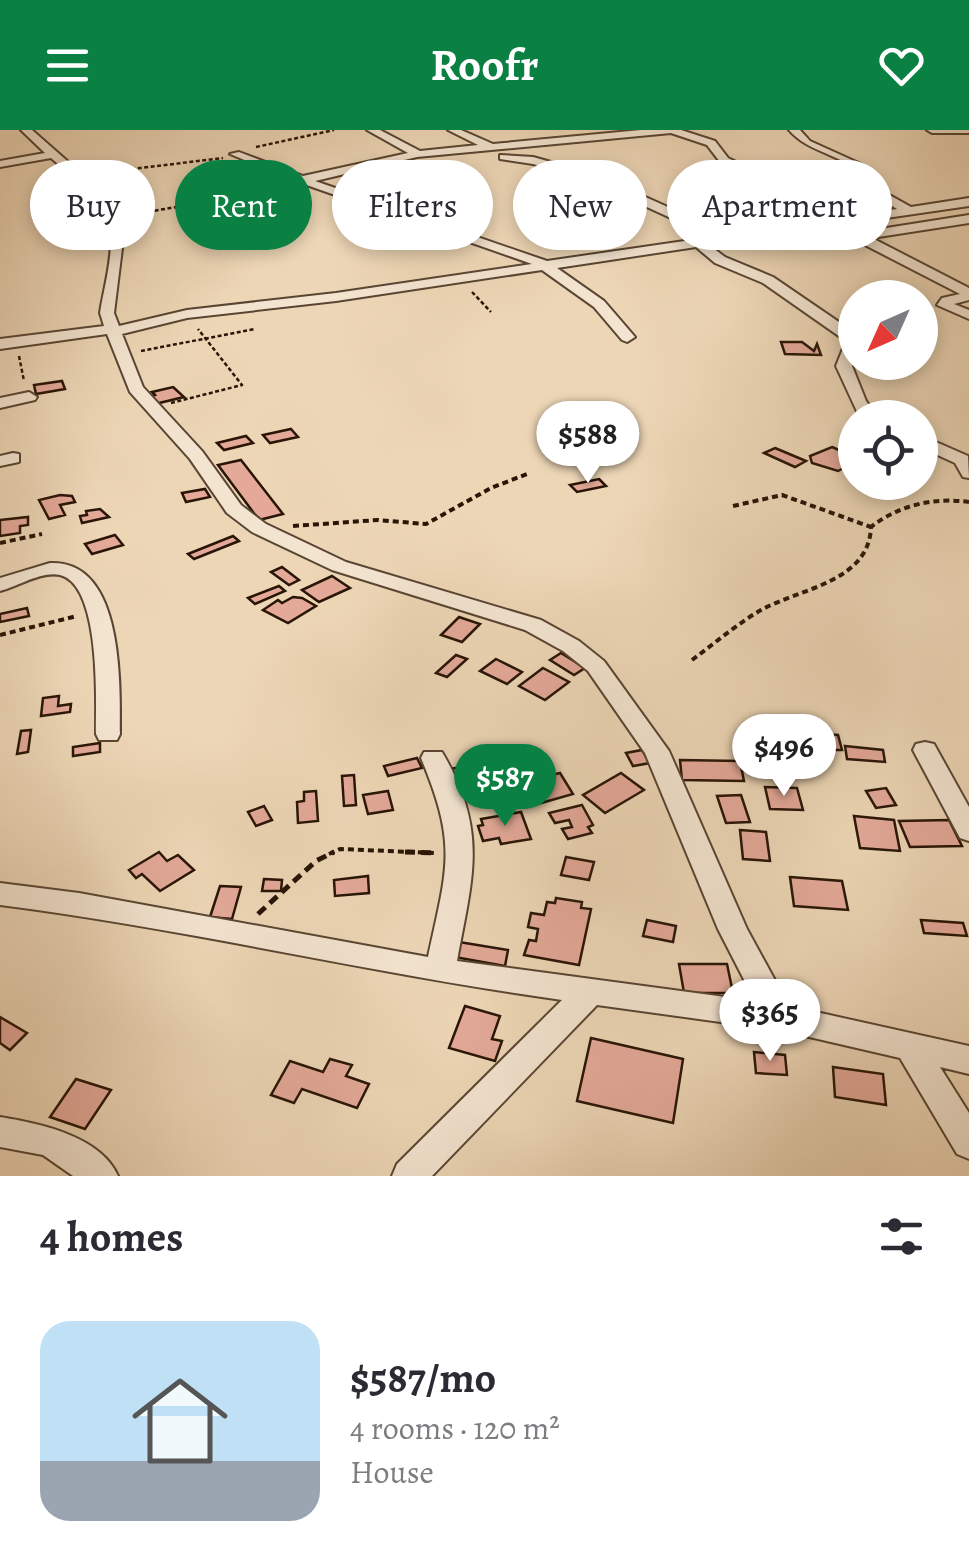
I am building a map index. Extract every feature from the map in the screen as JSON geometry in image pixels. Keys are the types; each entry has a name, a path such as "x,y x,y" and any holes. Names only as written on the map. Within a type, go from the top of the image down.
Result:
{"street":[{"path":"26,130 57,160"},
{"path":"372,130 418,154"},
{"path":"453,130 492,148"},
{"path":"547,130 566,140"},
{"path":"312,176 418,154 672,130 710,143 724,160"},
{"path":"794,130 806,143 858,167 880,194 909,211"},
{"path":"937,130 969,130"},
{"path":"937,130 966,146"},
{"path":"451,152 540,160 618,188 667,211"},
{"path":"236,154 251,160"},
{"path":"0,164 51,155"},
{"path":"312,184 538,261 599,304 627,337"},
{"path":"892,214 969,202"},
{"path":"948,205 969,218"},
{"path":"892,231 969,218"},
{"path":"0,344 113,331 187,314 667,248"},
{"path":"116,250 107,313 136,389 196,455 234,510 259,528 339,566 534,626 596,666 657,751 734,928 778,1017"},
{"path":"708,250 720,260 768,280 852,338 855,343 844,366 860,400"},
{"path":"888,250 969,294"},
{"path":"969,294 947,301 944,306 969,314"},
{"path":"0,403 29,397"},
{"path":"938,449 962,460 969,472"},
{"path":"0,585 43,571 68,570 84,580 92,591 107,666 108,734"},
{"path":"925,750 969,831"},
{"path":"433,758 460,822 464,856 460,891 440,970"},
{"path":"0,894 79,904 440,970 778,1017 969,1060"},
{"path":"409,1176 590,993"},
{"path":"911,1048 969,1143"},
{"path":"0,1132 51,1141 101,1176"}],"path":[{"path":"155,168 236,154 334,130"},
{"path":"457,278 491,312"},
{"path":"152,407 241,387 187,314"},
{"path":"122,356 255,330"},
{"path":"259,528 378,520 426,524 491,488 527,474"},
{"path":"734,506 782,495 871,527"},
{"path":"692,660 763,610 848,572 869,550 871,527 880,519 938,499 969,502"},
{"path":"0,544 42,534"},
{"path":"0,636 96,611"},
{"path":"233,933 267,908 316,861 340,849 464,856"}],"building":[{"path":"781,342 802,342 814,351 817,344 821,355 785,354"},
{"path":"62,381 65,389 36,394 34,385"},
{"path":"173,387 184,397 155,404 149,397 155,395 152,392"},
{"path":"291,429 298,437 270,443 263,435"},
{"path":"246,436 253,443 224,450 217,443"},
{"path":"832,447 838,450 838,471 812,463 810,456"},
{"path":"775,448 806,461 795,467 764,453"},
{"path":"241,460 283,514 259,520 218,465"},
{"path":"599,479 606,486 577,492 570,485"},
{"path":"205,489 210,497 186,502 182,493"},
{"path":"72,496 75,502 60,505 65,515 49,519 39,500"},
{"path":"100,509 109,517 82,523 80,516 87,515 86,511"},
{"path":"28,517 28,525 20,526 20,533 0,536 0,520"},
{"path":"115,535 123,545 92,554 85,544"},
{"path":"233,536 239,541 194,559 188,554"},
{"path":"282,567 299,580 289,585 271,572"},
{"path":"332,576 350,588 319,602 302,590"},
{"path":"279,586 285,591 255,604 248,598"},
{"path":"293,597 316,606 288,623 263,610 278,600 282,603"},
{"path":"27,608 29,616 0,622 0,614"},
{"path":"459,617 480,624 462,642 441,635"},
{"path":"561,653 585,668 574,675 550,660"},
{"path":"456,655 467,659 447,677 436,673"},
{"path":"496,659 522,672 507,684 480,671"},
{"path":"543,668 569,682 545,700 519,686"},
{"path":"59,696 58,706 71,704 70,712 41,716 43,698"},
{"path":"31,730 28,752 17,754 21,731"},
{"path":"824,734 838,735 842,750 828,750"},
{"path":"100,743 100,752 73,756 73,747"},
{"path":"845,746 883,750 885,762 847,759"},
{"path":"642,750 650,763 633,766 626,753"},
{"path":"417,758 422,768 388,776 384,766"},
{"path":"680,760 740,761 744,781 682,780"},
{"path":"485,763 495,785 484,788 487,795 454,795 444,770"},
{"path":"560,773 573,794 527,807 514,784"},
{"path":"621,773 644,790 605,813 583,795"},
{"path":"354,775 356,805 344,806 342,776"},
{"path":"765,787 797,788 803,810 770,809"},
{"path":"886,788 896,805 876,808 866,791"},
{"path":"316,791 318,821 298,823 297,802 304,801 304,792"},
{"path":"388,791 393,810 368,814 363,795"},
{"path":"741,795 750,822 726,823 717,796"},
{"path":"582,805 593,825 588,827 592,833 568,839 562,829 572,827 569,820 555,823 549,813"},
{"path":"264,806 272,820 256,826 248,812"},
{"path":"521,812 531,839 501,844 499,838 483,841 478,826 483,825 481,819"},
{"path":"854,816 894,820 900,851 860,848"},
{"path":"949,820 962,846 910,847 899,821"},
{"path":"740,830 766,832 770,861 743,859"},
{"path":"159,852 167,861 178,855 194,870 160,891 142,874 136,878 129,870"},
{"path":"566,857 594,862 589,880 561,875"},
{"path":"368,876 369,893 335,896 334,880"},
{"path":"790,877 842,881 848,910 794,906"},
{"path":"264,879 282,880 281,891 262,891"},
{"path":"220,886 241,887 232,919 210,917"},
{"path":"556,898 582,902 581,908 591,909 579,965 524,955 529,940 536,941 538,929 528,927 531,913 544,915 547,902 555,903"},
{"path":"647,920 676,926 673,942 643,936"},
{"path":"921,920 963,923 967,936 924,933"},
{"path":"453,941 508,950 505,966 449,956"},
{"path":"679,964 727,964 733,993 684,993"},
{"path":"465,1006 500,1016 492,1039 502,1041 495,1061 449,1048"},
{"path":"0,1017 27,1033 10,1050 0,1043"},
{"path":"591,1038 683,1059 673,1123 577,1101"},
{"path":"754,1052 785,1055 787,1075 756,1073"},
{"path":"330,1059 352,1065 346,1076 369,1084 357,1108 302,1089 294,1103 271,1095 290,1061 323,1072"},
{"path":"833,1067 883,1074 886,1105 835,1097"},
{"path":"76,1079 111,1090 85,1129 50,1117"}]}
